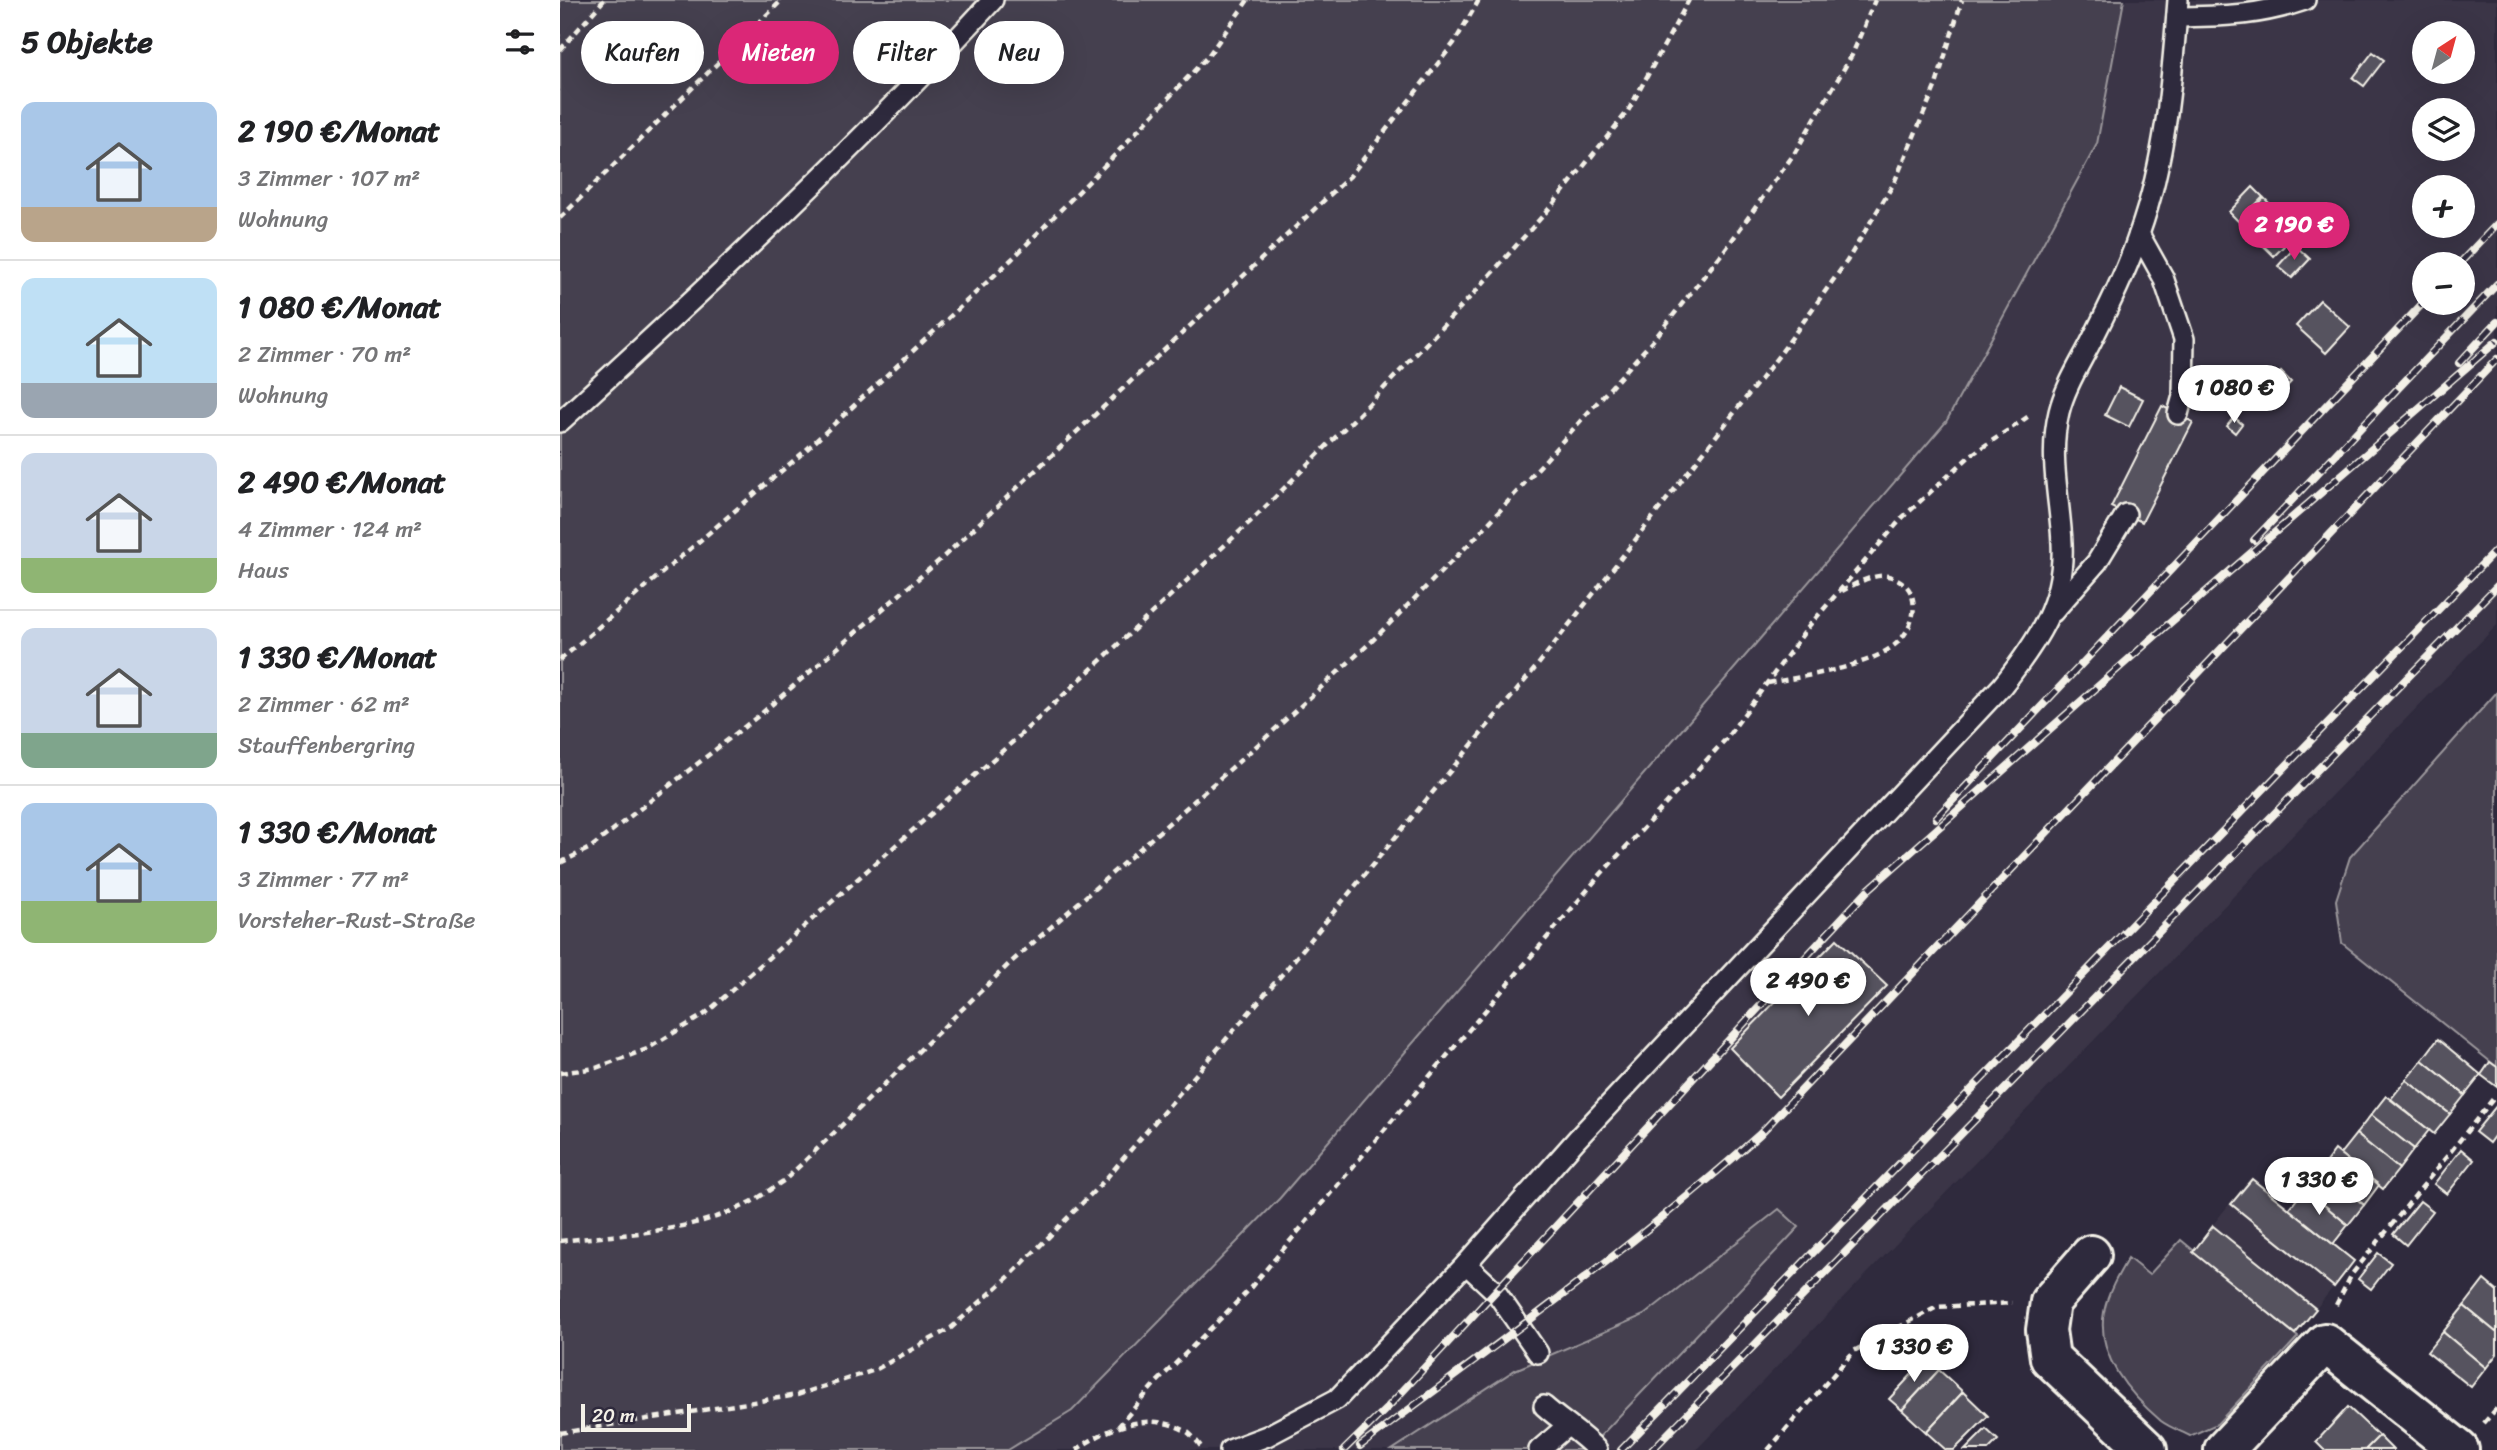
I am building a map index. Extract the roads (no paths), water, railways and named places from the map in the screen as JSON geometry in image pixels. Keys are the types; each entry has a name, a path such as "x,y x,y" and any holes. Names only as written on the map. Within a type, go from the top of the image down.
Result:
{"street":[{"path":"2091,1255 2050,1302 2046,1330 2050,1358 2147,1450"},
{"path":"2224,1450 2325,1343 2459,1450"}],"lane":[{"path":"560,422 803,197 932,67 993,0"},
{"path":"2050,615 2059,580 2062,545 2053,458 2054,430 2063,397 2103,318 2140,234 2162,154 2177,9 2248,15 2305,0"},
{"path":"2140,234 2163,277 2184,339 2183,396 2178,414"},
{"path":"1230,1450 1266,1436 1337,1399 1466,1264 1577,1139 2002,686 2029,652 2050,615 2097,562 2126,514"},
{"path":"1466,1264 1496,1292 1538,1353"},
{"path":"1544,1406 1567,1426 1584,1436 1597,1450"},
{"path":"1539,1450 1567,1426"}],"railway":[{"path":"2470,252 2497,224"},
{"path":"2254,540 2497,284"},
{"path":"1936,818 2412,315"},
{"path":"2459,363 2497,322"},
{"path":"1344,1450 1387,1408 1868,890 2164,628 2497,341"},
{"path":"1360,1446 1614,1256 1760,1134 2497,359"},
{"path":"1621,1450 2497,549"},
{"path":"1652,1450 2497,586"}]}
